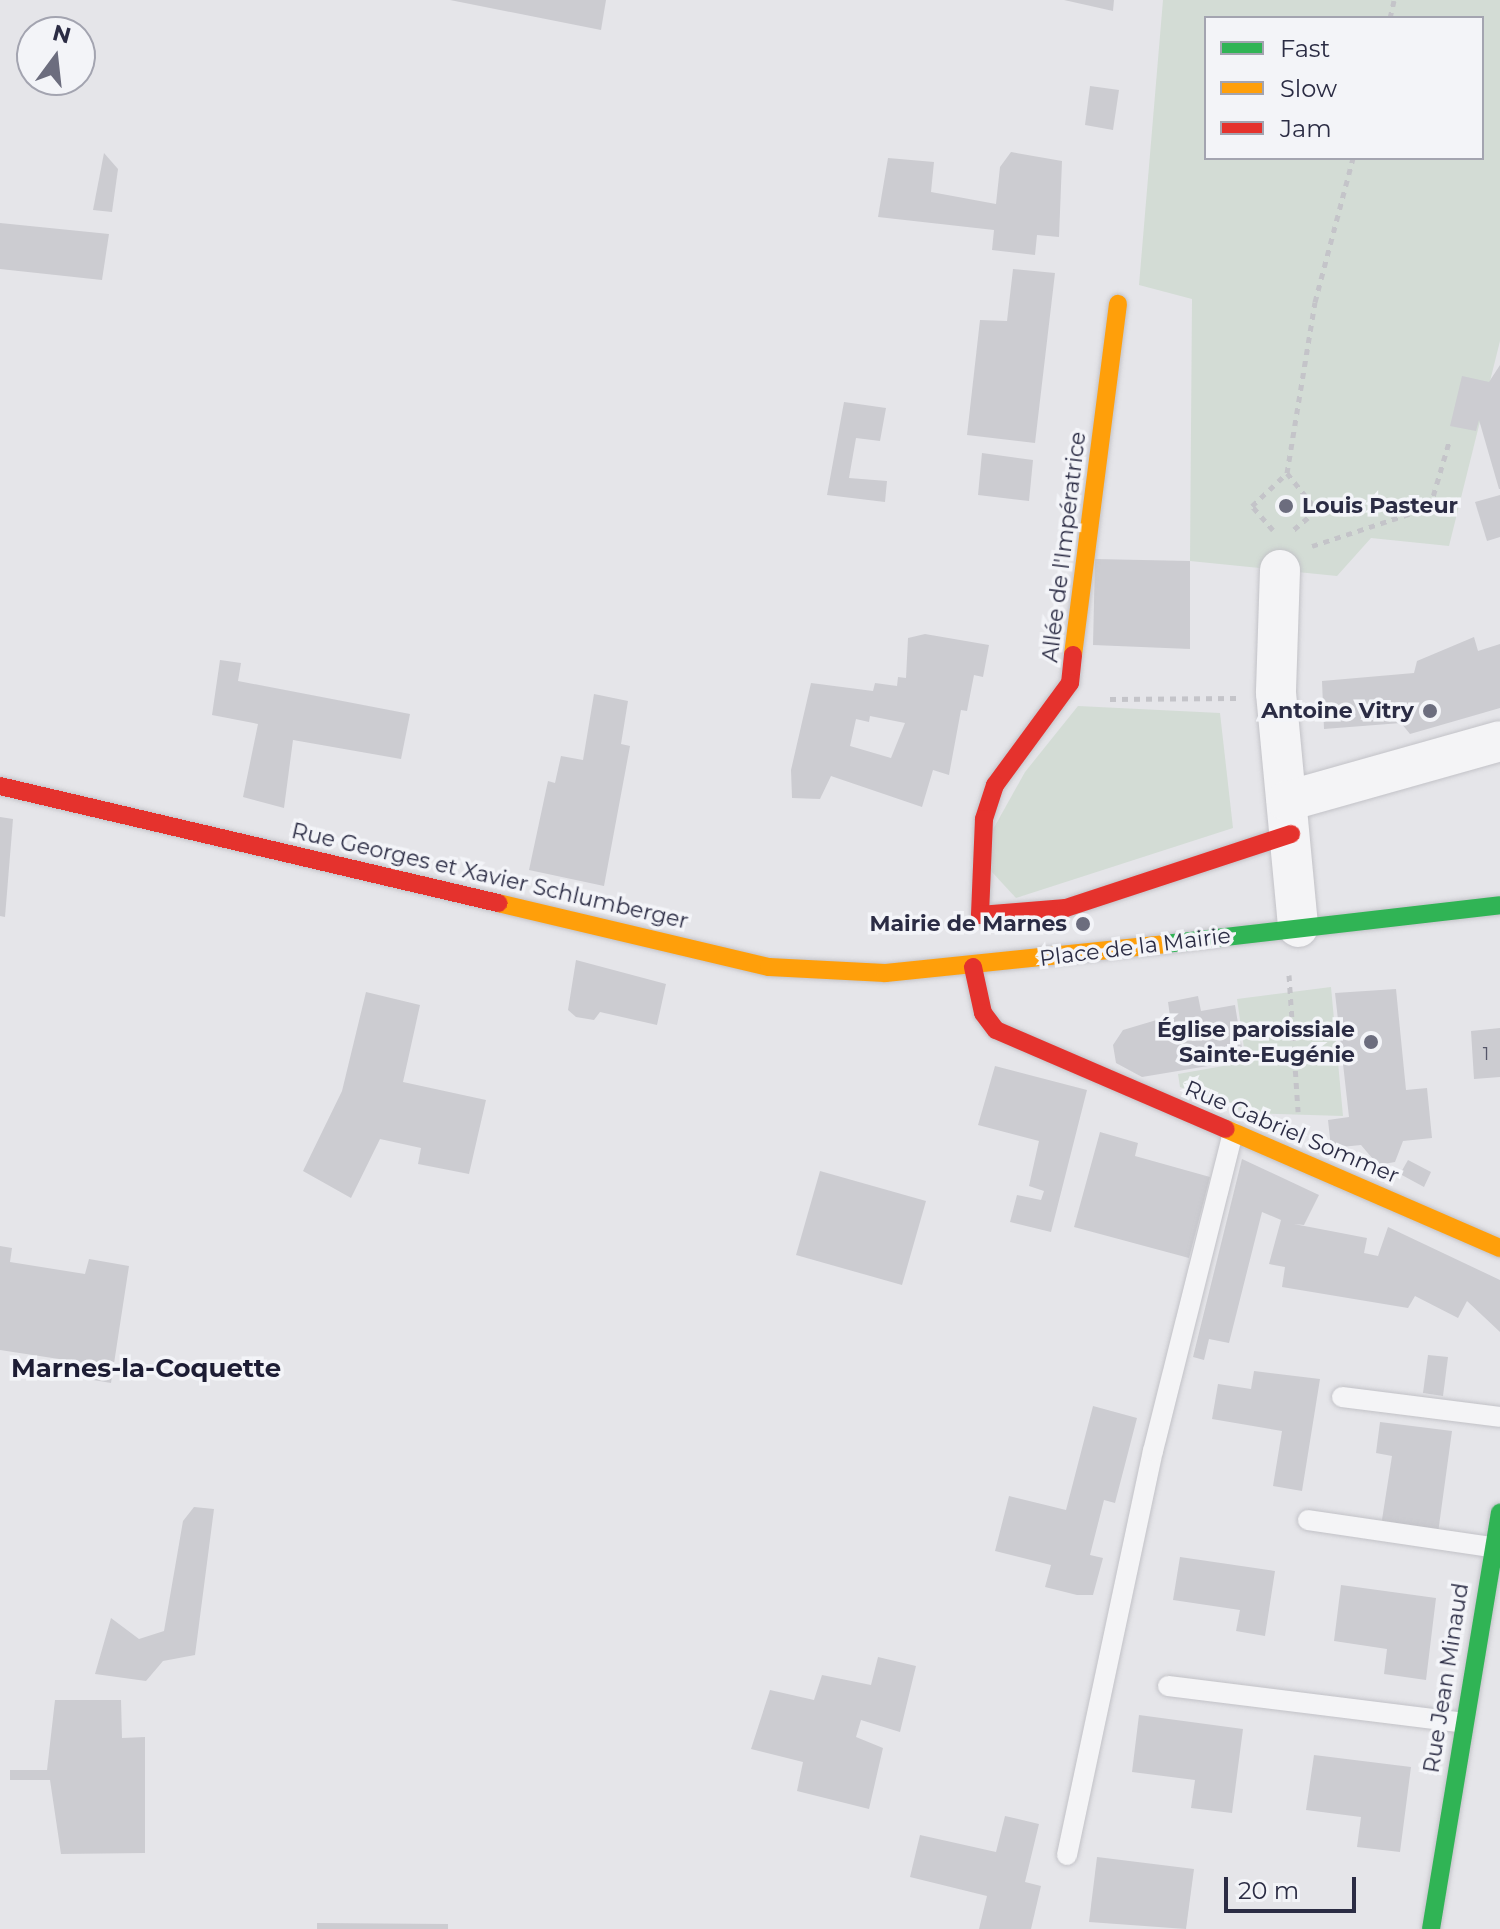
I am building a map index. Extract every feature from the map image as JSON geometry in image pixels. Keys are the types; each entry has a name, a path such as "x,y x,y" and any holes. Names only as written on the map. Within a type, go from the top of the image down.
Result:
{"street":[{"name":"Allée de l'Impératrice","path":"1118,304 1081,616 1063,697 995,785 984,819 980,915 1066,908 1289,817"},
{"path":"1288,561 1276,693 1289,817 1292,944"},
{"path":"1289,817 1500,741"},
{"name":"Rue Georges et Xavier Schlumberger","path":"0,786 769,967 885,973 973,967"},
{"name":"Place de la Mairie","path":"973,967 1292,944 1500,905"},
{"name":"Rue Gabriel Sommer","path":"973,967 983,1013 996,1030 1500,1248"},
{"name":"Rue Jean Minaud","path":"1431,1929 1491,1547 1500,1513"}],"lane":[{"path":"1067,1855 1153,1451 1233,1133"},
{"path":"1342,1397 1500,1417"},
{"path":"1308,1520 1491,1547"},
{"path":"1168,1686 1463,1723"}],"path":[{"path":"1287,473 1317,510 1281,539 1252,506 1287,473 1315,302 1352,160"},
{"path":"1288,561 1430,507 1449,442"},
{"path":"1063,697 1204,703 1276,693"},
{"path":"1281,1154 1298,1110 1292,944"}],"shaded area":[{"path":"1163,0 1500,0 1500,341 1449,546 1371,538 1337,576 1190,561 1192,299 1139,285"},
{"path":"1078,706 1220,713 1233,828 1016,898 991,871 991,833 1025,772"},
{"path":"1331,987 1343,1116 1248,1113 1180,1087 1178,1074 1246,1062 1237,999"}],"building":[{"path":"450,0 606,0 601,30"},
{"path":"1064,0 1114,0 1113,11"},
{"path":"1090,86 1119,90 1113,130 1085,125"},
{"path":"1011,152 1062,161 1059,237 1037,235 1035,255 992,250 994,230 878,217 888,158 934,162 931,192 996,204 1000,167"},
{"path":"104,153 118,169 112,212 93,210"},
{"path":"0,223 109,234 102,280 0,269"},
{"path":"1013,269 1055,273 1035,443 967,435 980,320 1007,321"},
{"path":"1500,365 1499,489 1479,420 1476,431 1450,426 1462,376 1489,382"},
{"path":"844,402 886,408 880,441 856,438 849,478 887,481 885,502 827,495"},
{"path":"982,453 1033,460 1029,501 978,495"},
{"path":"1500,495 1500,537 1487,541 1475,502"},
{"path":"1095,559 1190,561 1190,649 1093,645"},
{"path":"925,634 989,645 983,677 974,675 967,711 961,710 949,775 933,770 922,807 831,776 820,799 792,798 791,770 811,683 873,691 875,683 897,686 898,677 906,678 908,638","holes":["870,716 905,723 891,758 850,746 856,719 869,722"]},
{"path":"1474,637 1478,651 1500,644 1500,708 1410,734 1401,723 1324,729 1322,681 1414,673 1417,661"},
{"path":"220,660 241,663 238,681 410,714 401,759 293,740 284,808 243,797 258,724 212,715"},
{"path":"594,694 628,701 621,744 630,746 604,886 529,870 548,781 555,783 561,756 583,760"},
{"path":"0,817 13,819 5,917 0,916"},
{"path":"576,960 666,984 657,1025 600,1012 594,1020 576,1017 568,1010"},
{"name":"Église paroissiale Sainte-Eugénie","path":"1396,989 1406,1090 1427,1088 1432,1138 1403,1141 1395,1162 1378,1165 1361,1145 1331,1148 1328,1120 1349,1117 1335,993"},
{"path":"366,992 420,1005 403,1082 486,1100 469,1174 418,1164 421,1148 380,1139 351,1198 303,1171 342,1091"},
{"path":"1198,996 1201,1011 1235,1005 1244,1060 1142,1077 1116,1063 1113,1045 1123,1030 1170,1016 1168,1002"},
{"path":"1500,1028 1500,1077 1474,1079 1471,1031"},
{"path":"995,1066 1087,1090 1051,1232 1010,1222 1017,1195 1041,1200 1044,1191 1029,1186 1039,1141 978,1125"},
{"path":"1100,1132 1138,1143 1135,1156 1210,1177 1189,1258 1074,1227"},
{"path":"1242,1159 1319,1195 1304,1225 1294,1224 1367,1238 1364,1253 1378,1256 1388,1227 1500,1280 1500,1332 1467,1301 1458,1318 1415,1296 1408,1308 1282,1287 1285,1267 1269,1264 1281,1220 1262,1212 1229,1343 1209,1339 1204,1360 1193,1357"},
{"path":"1408,1160 1431,1172 1424,1187 1400,1174"},
{"path":"820,1171 926,1201 902,1285 796,1255"},
{"path":"0,1246 12,1248 10,1262 85,1274 89,1259 129,1266 111,1383 70,1376 72,1361 0,1350"},
{"path":"1428,1355 1448,1357 1443,1396 1423,1393"},
{"path":"1254,1371 1320,1379 1302,1491 1273,1486 1282,1431 1212,1419 1218,1384 1251,1389"},
{"path":"1093,1406 1137,1418 1115,1503 1104,1500 1090,1555 1103,1558 1093,1595 1077,1595 1045,1587 1051,1565 995,1551 1009,1496 1066,1510"},
{"path":"1380,1422 1452,1431 1438,1533 1381,1526 1392,1456 1376,1453"},
{"path":"194,1507 214,1509 195,1655 163,1661 146,1681 95,1674 111,1618 139,1639 164,1631 183,1521"},
{"path":"1180,1557 1275,1571 1265,1636 1236,1631 1240,1610 1173,1600"},
{"path":"1341,1585 1436,1598 1426,1680 1384,1674 1387,1649 1334,1641"},
{"path":"878,1657 916,1666 900,1732 861,1720 856,1737 883,1748 869,1809 797,1791 803,1762 751,1749 770,1690 814,1700 822,1675 871,1685"},
{"path":"55,1700 121,1700 122,1738 145,1737 145,1853 61,1854 50,1780 10,1780 10,1770 47,1770"},
{"path":"1139,1715 1243,1729 1232,1813 1191,1808 1195,1780 1132,1772"},
{"path":"1314,1755 1411,1767 1400,1852 1357,1847 1361,1817 1306,1810"},
{"path":"1005,1816 1039,1824 1025,1882 1041,1886 1031,1929 979,1929 987,1896 910,1877 920,1835 996,1852"},
{"path":"1097,1857 1194,1869 1186,1929 1089,1922"},
{"path":"317,1923 448,1924 448,1929 317,1929"}],"traffic: fast":[{"path":"1165,944 1500,905"},
{"path":"1431,1929 1500,1513"}],"traffic: slow":[{"path":"1073,655 1118,304"},
{"path":"498,903 769,967 885,973 1165,944"},
{"path":"1226,1129 1500,1248"}],"traffic: jam":[{"path":"1073,655 1070,683 995,785 984,819 980,915 1066,908 1291,834"},
{"path":"0,786 498,903"},
{"path":"973,967 983,1013 996,1030 1226,1129"}],"place":[{"name":"Louis Pasteur","path":"1286,506"},
{"name":"Antoine Vitry","path":"1430,711"},
{"name":"Mairie de Marnes","path":"1083,924"},
{"name":"Église paroissiale Sainte-Eugénie","path":"1371,1042"}],"district":[{"name":"Marnes-la-Coquette","path":"146,1369"}]}
